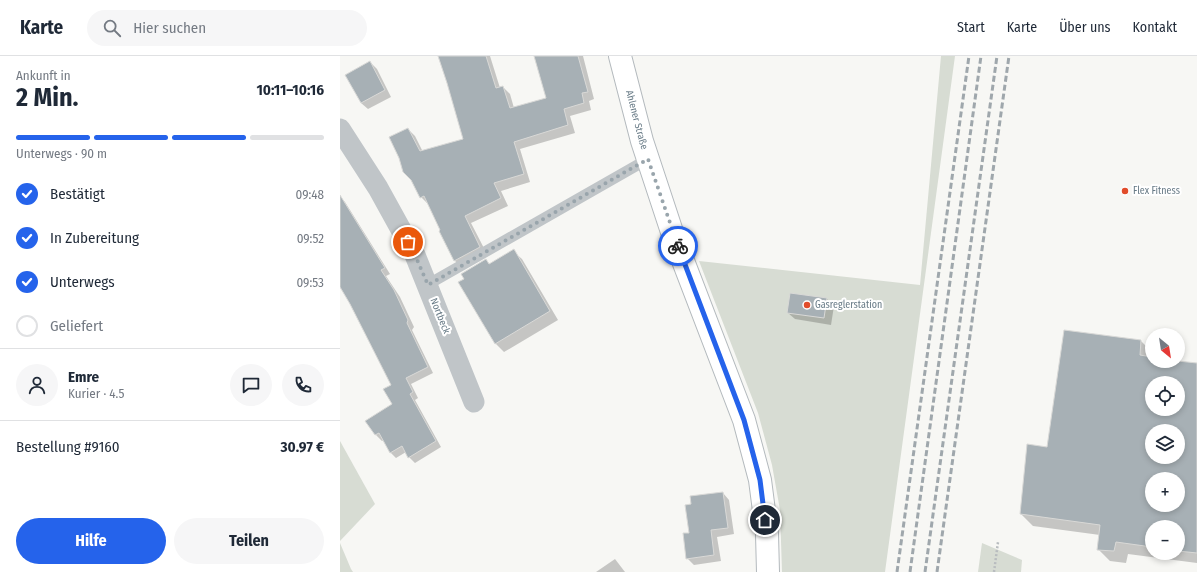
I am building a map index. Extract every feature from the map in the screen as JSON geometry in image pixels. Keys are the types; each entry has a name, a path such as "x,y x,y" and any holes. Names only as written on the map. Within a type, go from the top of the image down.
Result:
{"main road":[{"name":"Ahlener Straße","path":"620,56 642,141 672,232 744,420 760,480 767,534 768,572"}],"street":[{"name":"Nortbeck","path":"340,130 378,188 415,255 474,402"}],"lane":[{"path":"428,285 648,159"}],"path":[{"path":"994,572 998,542"}],"shaded area":[{"path":"941,56 955,56 885,572 782,572 780,510 772,465 758,413 699,261 920,285"},
{"path":"340,441 375,504 340,541"},
{"path":"340,543 351,569 353,572 340,572"},
{"path":"982,543 1022,560 1021,572 978,572"}],"building":[{"path":"438,56 486,56 496,88 503,86 510,108 546,98 534,56 578,56 588,92 582,93 584,103 564,109 568,125 514,142 524,174 494,183 501,198 465,216 480,247 454,261 424,196 420,198 411,180 403,172 399,158 389,137 408,128 420,151 463,139"},
{"path":"370,61 385,90 361,103 345,75"},
{"path":"340,195 385,268 381,270 394,290 408,320 407,323 428,367 406,378 413,392 410,394 436,441 408,458 402,446 390,453 379,433 375,435 365,421 392,404 383,389 391,385 340,287"},
{"path":"514,249 550,311 495,344 458,282 464,279 461,274 486,259 489,264"},
{"name":"Gasreglerstation","path":"790,293 827,298 824,318 787,313"},
{"path":"1064,330 1141,340 1140,355 1145,356 1145,368 1185,368 1185,362 1197,363 1197,553 1185,552 1185,520 1145,520 1145,546 1116,542 1114,551 1097,550 1100,525 1020,514 1027,444 1047,447"},
{"path":"723,492 728,528 711,530 714,555 686,559 683,533 689,533 685,505 691,504 690,496"}],"railway":[{"path":"897,572 969,56"},
{"path":"910,572 981,56"},
{"path":"925,572 997,56"},
{"path":"937,572 1009,56"}],"way so far":[{"path":"408,242 428,285 648,159 678,246"}],"place":[{"name":"Flex Fitness","path":"1125,191"},
{"name":"Gasreglerstation","path":"807,305"}],"route":[{"path":"678,246 744,420 760,480 765,520"}]}
